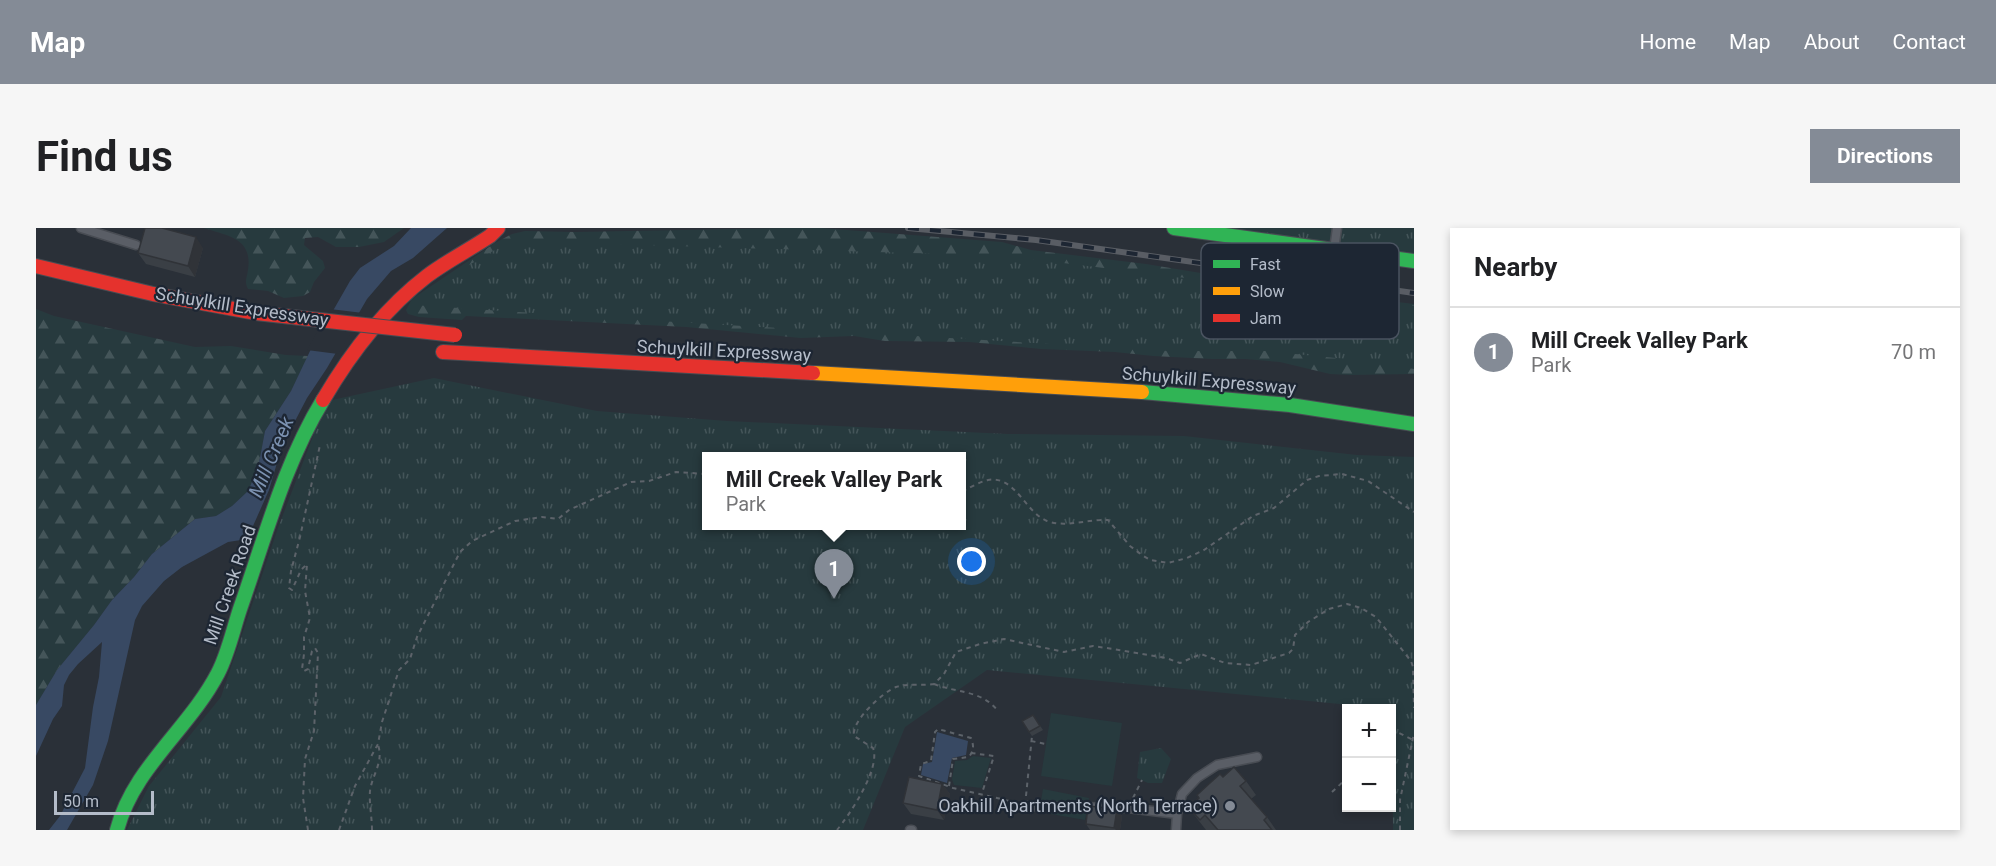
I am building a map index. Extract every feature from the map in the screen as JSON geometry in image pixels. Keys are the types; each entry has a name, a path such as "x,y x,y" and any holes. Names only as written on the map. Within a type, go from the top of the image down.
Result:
{"main road":[{"name":"Mill Creek Road","path":"117,830 122,811 134,787 195,708 218,673 301,440 327,392 372,339 405,295 490,236 498,228"},
{"path":"1174,228 1283,243"},
{"path":"1399,259 1414,261"},
{"name":"Schuylkill Expressway","path":"36,266 153,294 256,312 460,335"},
{"name":"Schuylkill Expressway","path":"340,341 372,339"},
{"name":"Schuylkill Expressway","path":"437,352 1141,392 1290,405 1414,424"}],"lane":[{"path":"81,228 136,245"},
{"path":"1335,243 1337,228"},
{"path":"397,288 406,284 418,284"},
{"path":"372,339 372,317 377,309"},
{"path":"1176,830 1182,794 1197,778 1217,765 1257,757"},
{"path":"1024,806 1128,808 1177,814"}],"path":[{"path":"308,830 303,798 305,759 314,731 318,653 315,648 308,669 304,671 302,669 304,637 309,618 305,591 307,564 301,570 292,590 289,588 321,442"},
{"path":"339,830 355,786 378,744 382,722 399,670 410,658 417,637 453,562 465,546 515,521 542,517 558,519 570,510 631,482 649,481 676,472 702,474"},
{"path":"966,489 986,480 994,480 1009,485 1035,514 1046,520 1064,524 1108,520 1130,546 1142,555 1149,560 1168,563 1204,550 1253,516 1274,508 1307,480 1319,476 1342,474 1368,481 1414,512"},
{"path":"934,684 944,674 956,652 1004,639 1064,652 1093,646 1166,658 1180,663 1202,654 1225,663 1251,665 1289,652 1293,649 1295,635 1308,622 1329,609 1347,604 1361,608 1376,617 1411,661 1414,708"},
{"path":"837,830 858,799 876,759 873,748 854,735 854,727 889,690 904,685 934,684 983,698 993,704 998,711"},
{"path":"949,786 953,759 969,757 973,744 971,738 938,729 935,732 930,760 921,764 919,776 949,786 1024,806 1032,736"},
{"path":"1396,735 1398,733 1413,740"},
{"path":"1400,830 1400,800 1414,733"},
{"path":"1031,741 1046,744"},
{"path":"372,830 370,790 378,765 380,751 378,744"},
{"path":"971,753 994,756 982,793"},
{"path":"1128,808 1142,780"},
{"path":"1332,792 1342,783"}],"green space":[{"path":"204,228 404,228 384,242 359,247 336,247 318,237 305,238 304,245 323,261 325,268 314,282 310,292 303,296 284,298 268,291 248,289 246,282 249,259 243,245 230,236"},
{"path":"821,228 1002,242 1031,250 1201,273 1201,339 1399,339 1399,302 1414,304 1414,374 1330,374 1280,362 1041,349 969,342 885,341 854,336 801,338 686,327 466,316 462,320 419,317 408,314 406,310 412,299 512,234 525,231"},
{"path":"1228,228 1414,228 1414,254 1399,252 1399,243 1335,243"},
{"path":"510,241 1006,256 1201,280 1201,339 1399,339 1399,304 1414,306 1414,369 1376,362 1266,351 1169,351 414,305 430,288"},
{"path":"36,309 54,316 195,347 231,346 286,355 308,356 291,391 265,431 258,468 248,491 232,506 216,516 195,519 152,554 112,600 57,670 36,705"},
{"path":"434,378 597,411 727,421 1008,434 1184,436 1357,455 1414,457 1414,830 1393,830 1393,812 1396,812 1396,704 1342,704 987,670 905,727 863,830 127,830 149,786 221,697 278,528 320,418 332,400"},
{"path":"1051,713 1122,723 1112,786 1041,776"},
{"path":"1161,748 1171,759 1162,783 1148,783 1137,778 1140,752"},
{"path":"973,756 991,758 982,788 954,785 952,779 955,761 967,760"},
{"path":"1043,789 1089,798 1085,820 1039,812"}],"water":[{"name":"Mill Creek","path":"411,228 447,228 413,258 391,271 367,299 307,398 282,446 269,490 246,536 241,540 228,542 182,567 164,581 142,606 135,620 108,741 93,785 67,830 49,830 60,816 85,768 102,642 69,675 64,685 62,706 53,719 36,756 36,705 57,670 112,600 152,554 195,519 216,516 232,506 248,491 258,468 265,431 291,391 310,351 350,281 360,268 394,246"},
{"path":"937,732 968,741 966,755 952,758 947,783 921,775 923,764 932,762"}],"pier":[{"path":"330,309 363,313 338,354 307,350"}],"building":[{"path":"145,228 162,228 196,237 188,266 138,253"},
{"path":"1033,715 1040,726 1029,732 1022,721"},
{"name":"Oakhill Apartments (North Terrace)","path":"1234,767 1246,781 1240,786 1267,817 1264,820 1272,830 1218,830 1205,815 1200,820 1188,807 1199,798 1197,795 1220,774 1223,777"},
{"path":"909,777 942,784 937,810 903,803"},
{"path":"1088,806 1117,809 1114,828 1086,824"}],"railway":[{"path":"908,228 1036,240 1201,263"},
{"path":"1399,291 1414,293"}],"traffic: fast":[{"path":"1174,228 1283,243"},
{"path":"1399,259 1414,261"},
{"path":"1142,392 1290,405 1414,424"},
{"path":"117,830 135,787 206,693 222,666 286,476 309,424 323,400"}],"traffic: slow":[{"path":"813,373 1142,392"}],"traffic: jam":[{"path":"323,400 356,349 396,303 427,276 490,236 498,228"},
{"path":"36,266 153,294 256,313"},
{"path":"256,313 455,335"},
{"path":"443,352 813,373"}],"place":[{"name":"Mill Creek Valley Park","path":"834,599"},
{"name":"Oakhill Apartments (North Terrace)","path":"1230,806"}]}
